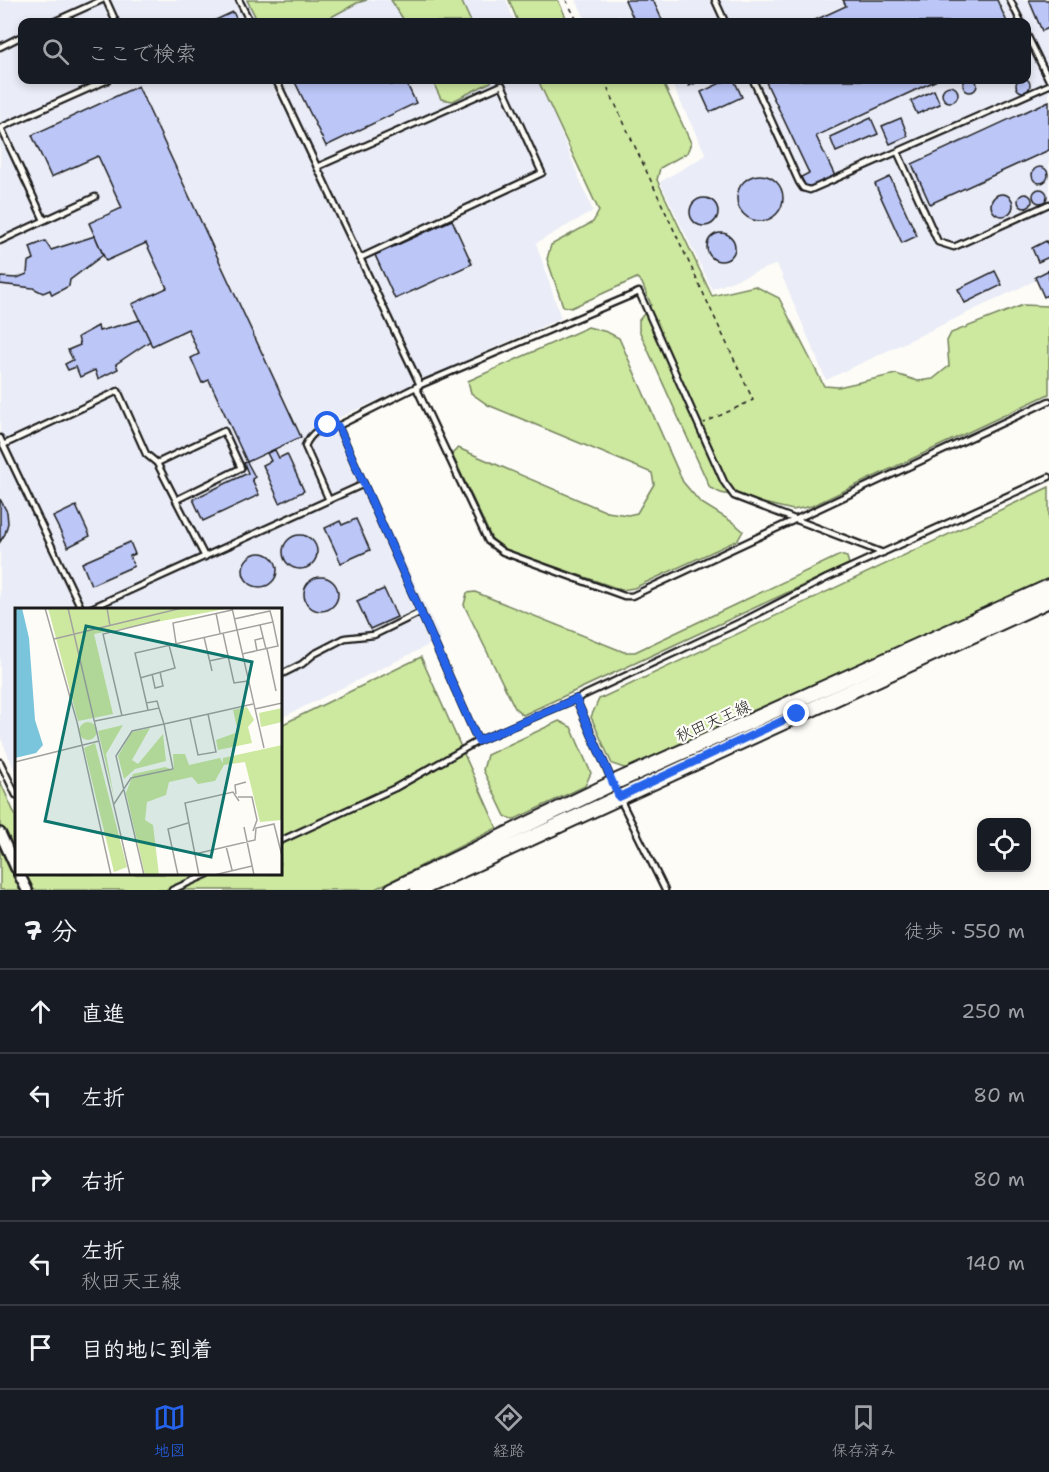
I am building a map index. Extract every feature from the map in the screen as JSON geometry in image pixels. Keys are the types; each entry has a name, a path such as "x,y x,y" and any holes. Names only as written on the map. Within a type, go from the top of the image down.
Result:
{"main road":[{"name":"秋田天王線","path":"392,890 613,783 1049,587"},
{"name":"秋田天王線","path":"418,890 1049,600"}],"street":[{"path":"0,833 15,866"},
{"path":"20,875 27,890"}],"lane":[{"path":"62,18 104,0 114,18"},
{"path":"239,0 248,18"},
{"path":"715,0 723,18"},
{"path":"1010,0 1019,18"},
{"path":"0,47 18,38"},
{"path":"1031,43 1049,80"},
{"path":"44,220 1,128 99,84"},
{"path":"278,84 360,258 488,541 503,552 624,596 632,596 1049,401"},
{"path":"755,84 803,188 810,190 1049,86"},
{"path":"318,167 502,85 542,173 360,258"},
{"path":"898,153 938,242 954,247 1049,204"},
{"path":"0,241 95,196"},
{"path":"329,500 305,446 310,435 328,425 338,426 418,386 639,292 724,482 734,496 884,553"},
{"path":"3,445 118,391 146,454 157,463 205,557"},
{"path":"338,426 478,741"},
{"path":"157,463 224,431 241,468 176,500"},
{"path":"0,438 84,608"},
{"path":"282,840 395,788 478,741 576,699 749,618 827,578 1049,477"},
{"path":"86,608 205,557 364,484"},
{"path":"282,674 345,638 374,635 421,612"},
{"path":"576,699 619,797 665,890"},
{"path":"0,762 15,793"},
{"path":"172,890 204,875"}],"path":[{"path":"566,0 576,18"},
{"path":"606,84 753,400 699,425"}],"shaded area":[{"path":"0,0 506,0 513,18 18,18 18,84 541,84 593,211 536,243 561,318 338,418 441,639 282,718 282,608 15,608 15,772 0,736"},
{"path":"576,0 1049,0 1049,274 826,380 777,264 712,289 660,182 706,155 672,84 1031,84 1031,18 622,18 620,15 612,18 585,18"}],"green space":[{"path":"247,0 367,0 329,18 256,18"},
{"path":"391,0 461,0 469,18 402,18"},
{"path":"509,0 558,0 566,18 516,18"},
{"path":"434,84 487,84 453,101 441,99"},
{"path":"540,84 664,84 691,143 687,153 660,168 657,180 712,296 755,286 779,298 824,386 838,387 896,374 918,381 933,379 949,366 947,341 951,333 1023,305 1049,306 1049,394 812,506 793,510 721,493 710,488 639,330 639,320 651,305 642,283 637,278 571,308 563,306 547,259 551,245 593,222 599,211"},
{"path":"588,327 619,338 683,482 700,502 743,531 738,540 634,588 622,590 507,550 492,539 452,454 458,448 607,512 628,515 637,513 654,484 652,473 488,405 471,393 468,381"},
{"path":"1049,487 1049,579 627,769 612,764 591,717 599,699"},
{"path":"840,555 847,557 849,564 523,715 515,708 464,605 467,593 475,592 624,652 635,652"},
{"path":"421,657 497,828 373,890 0,890 0,781 15,815 15,875 282,875 282,725"},
{"path":"559,721 571,727 591,773 585,786 513,820 505,816 483,770 487,755"}],"building":[{"path":"625,0 653,0 661,18 633,18"},
{"path":"843,0 997,0 1005,18 820,18 846,6"},
{"path":"1029,0 1049,0 1049,28 1042,31"},
{"path":"233,12 236,18 220,18"},
{"path":"296,84 407,84 416,103 326,146"},
{"path":"718,84 736,84 742,97 710,112 701,92"},
{"path":"767,84 928,84 816,136 835,176 807,189 801,177 809,173"},
{"path":"963,84 977,84 973,92 967,92 963,88"},
{"path":"1016,84 1030,84 1026,92 1020,92 1016,88"},
{"path":"138,86 301,437 247,462 209,380 202,383 191,358 199,354 188,329 152,346 132,304 167,288 146,243 106,261 89,223 122,208 98,156 51,177 32,135"},
{"path":"950,86 956,88 958,94 956,100 950,102 944,100 942,94 944,88"},
{"path":"934,90 940,104 917,114 911,101"},
{"path":"1049,101 1049,150 930,204 912,164"},
{"path":"871,118 878,134 836,152 830,137"},
{"path":"901,118 908,136 890,144 882,126"},
{"path":"1040,167 1046,169 1048,175 1046,181 1040,183 1034,181 1032,175 1034,169"},
{"path":"760,175 776,182 783,198 776,214 760,221 744,214 737,198 744,182"},
{"path":"890,177 917,236 902,243 875,184"},
{"path":"1040,189 1045,191 1047,196 1045,201 1040,203 1035,201 1033,196 1035,191"},
{"path":"1002,194 1010,197 1013,205 1010,213 1002,216 994,213 991,205 994,197"},
{"path":"1025,194 1030,196 1032,201 1030,206 1025,208 1020,206 1018,201 1020,196"},
{"path":"704,198 714,202 718,212 714,222 704,226 694,222 690,212 694,202"},
{"path":"452,220 472,264 395,299 375,255"},
{"path":"721,233 731,237 735,247 731,257 721,261 711,257 707,247 711,237"},
{"path":"95,236 103,255 70,280 69,286 52,295 50,290 43,293 33,288 0,284 0,277 17,278 27,274 28,262 34,259 30,247 45,241 51,250"},
{"path":"1046,241 1049,246 1049,257 1038,262 1032,248"},
{"path":"1049,270 1049,294 1044,297 1035,277"},
{"path":"995,271 1002,285 965,303 958,289"},
{"path":"140,320 150,341 116,364 118,369 98,379 95,370 80,377 76,367 68,370 65,364 73,360 68,350 80,345 78,337 98,326 99,331"},
{"path":"275,450 279,458 287,454 304,491 280,503 263,465 271,461 267,453"},
{"path":"247,462 255,477 252,479 259,495 203,521 193,499 248,473 244,463"},
{"path":"0,499 7,512 8,523 0,542"},
{"path":"76,506 90,536 68,547 53,517"},
{"path":"356,519 370,550 341,563 325,528 340,521 342,525"},
{"path":"300,535 312,540 317,552 312,564 300,569 288,564 283,552 288,540"},
{"path":"130,542 135,554 130,556 134,566 91,585 82,563"},
{"path":"260,553 272,558 277,570 272,582 260,587 248,582 243,570 248,558"},
{"path":"321,577 333,582 338,594 333,606 321,611 309,606 304,594 309,582"},
{"path":"384,589 397,617 370,629 357,601"}],"route":[{"path":"328,425 338,426 478,741 576,699 619,797 797,714"}]}
